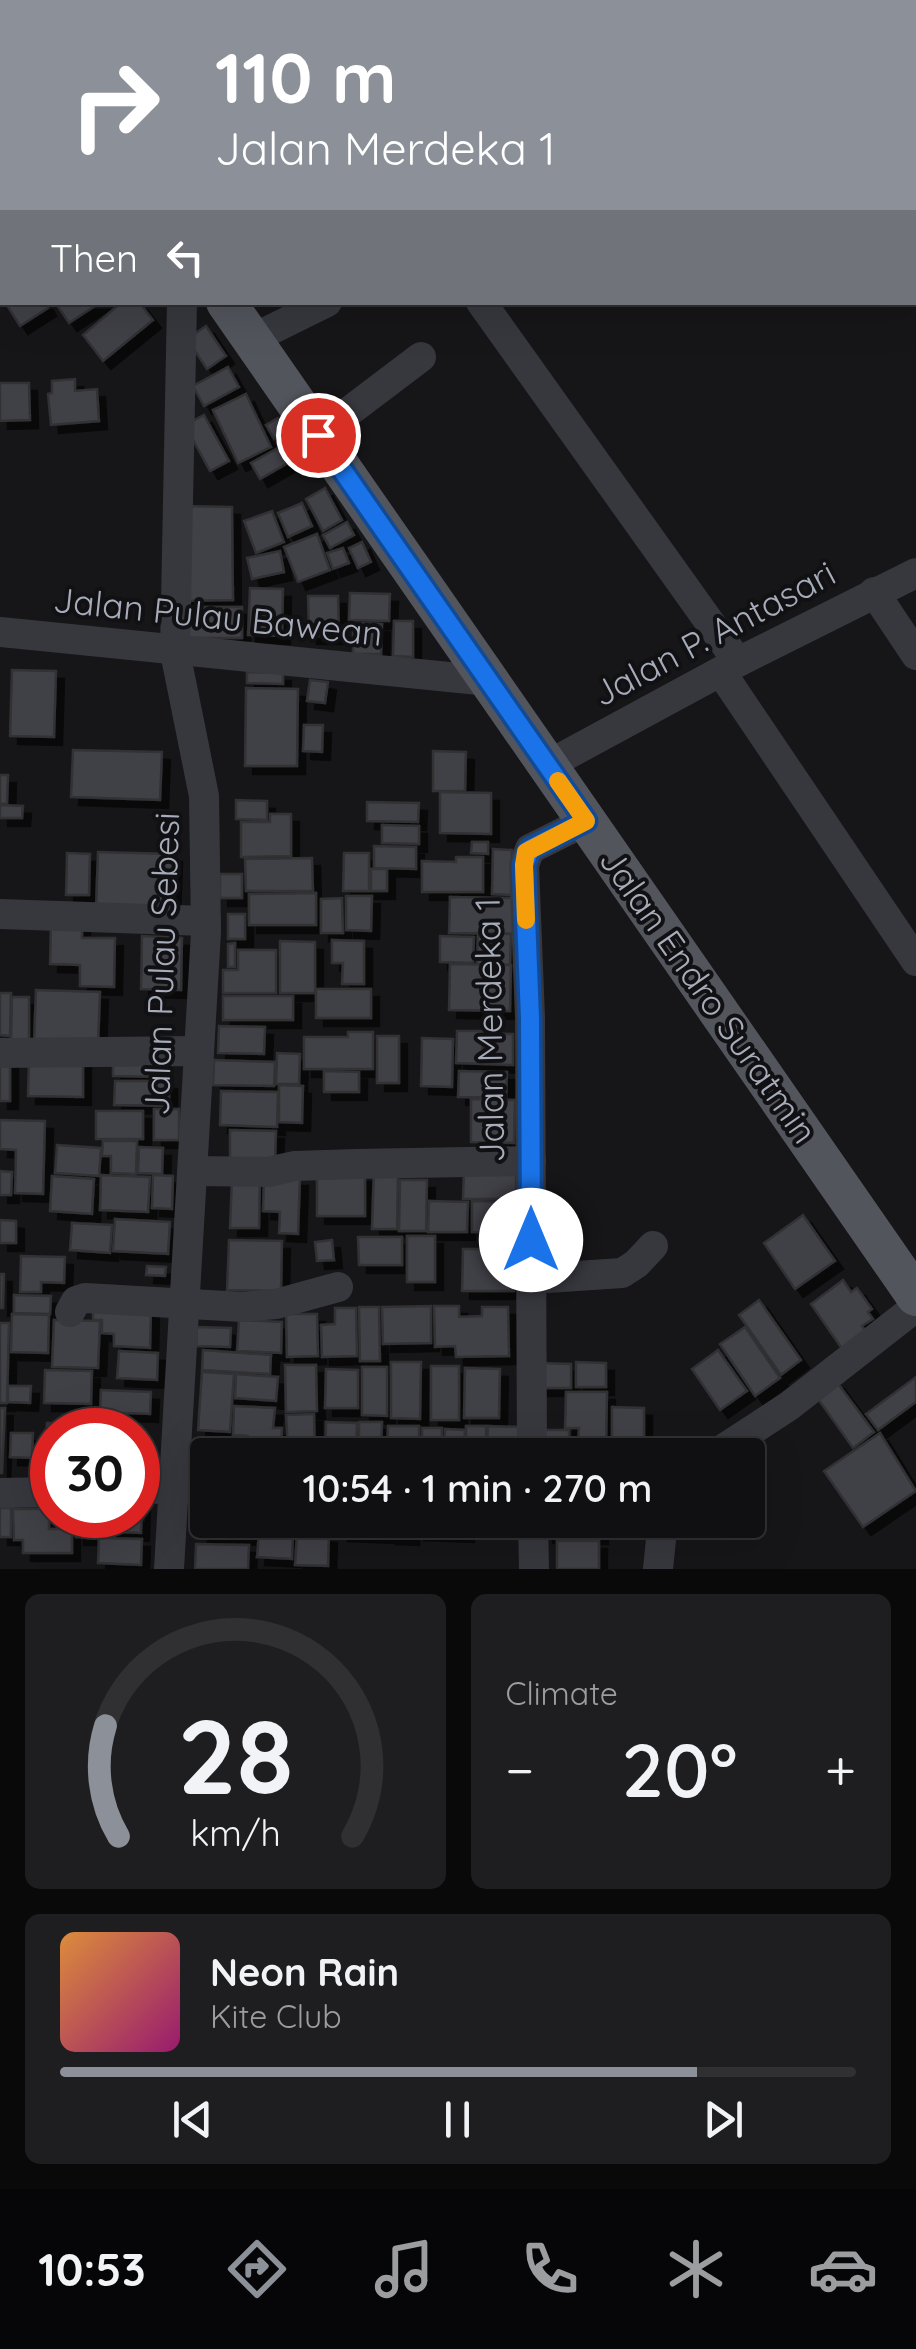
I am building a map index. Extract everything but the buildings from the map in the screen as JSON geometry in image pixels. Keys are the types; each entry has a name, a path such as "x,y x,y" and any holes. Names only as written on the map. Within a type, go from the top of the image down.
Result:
{"main road":[{"name":"Jalan Endro Suratmin","path":"228,305 916,1296"}],"street":[{"name":"Jalan Pulau Sebesi","path":"169,1569 206,921 204,796 175,652 182,305"},
{"path":"252,340 321,305"},
{"path":"485,305 729,667 916,961"},
{"path":"318,435 421,357"},
{"name":"Jalan P. Antasari","path":"548,765 729,667 916,573"},
{"path":"874,592 916,655"},
{"name":"Jalan Pulau Bawean","path":"0,632 489,681"},
{"path":"0,632 0,643"},
{"name":"Jalan Merdeka 1","path":"532,1438 524,859 535,846 586,821"},
{"path":"0,914 206,921"},
{"path":"0,1052 199,1051"},
{"path":"193,1171 531,1162"},
{"path":"532,1279 622,1273 653,1246"},
{"path":"70,1312 76,1301 84,1298 243,1308 276,1304 338,1286"},
{"path":"740,1438 790,1406 916,1307"},
{"path":"160,1488 190,1488"},
{"path":"0,1493 30,1492"},
{"path":"533,1538 534,1569"},
{"path":"658,1569 661,1538"}],"slow traffic":[{"path":"526,920 526,852 586,821 558,781"}],"route":[{"path":"318,435 586,821 530,849 524,865 530,1018 531,1240"}]}
